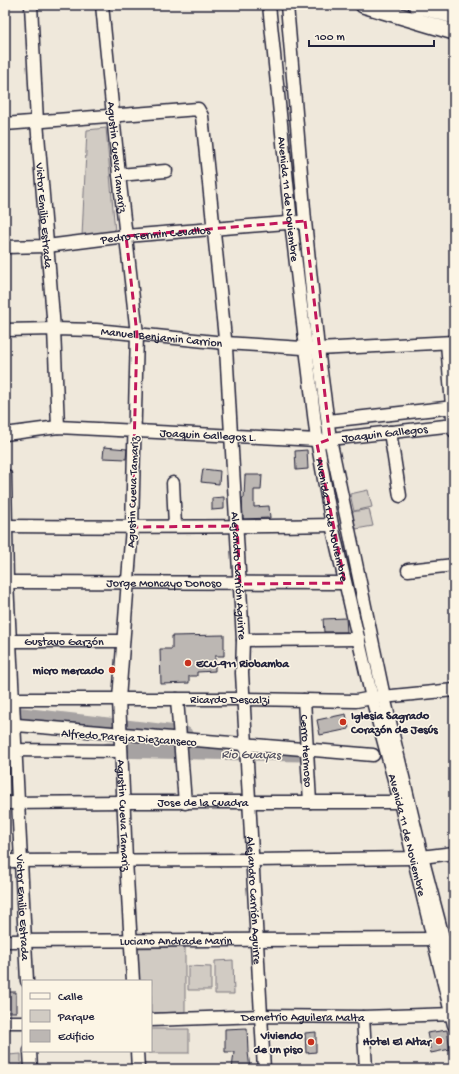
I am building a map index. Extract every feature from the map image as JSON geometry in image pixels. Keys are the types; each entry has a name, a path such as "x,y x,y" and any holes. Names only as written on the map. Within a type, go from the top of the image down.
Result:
{"main road":[{"path":"363,5 454,32"},
{"path":"416,5 454,16"}],"street":[{"name":"Victor Emilio Estrada","path":"31,5 37,122 54,329 58,427"},
{"name":"Agustin Cueva Tamariz","path":"102,5 137,334 132,527 119,699 133,980"},
{"name":"Avenida 11 de Noviembre","path":"269,5 305,348 317,440 332,524 359,639 378,697 438,939 453,1017"},
{"name":"Avenida 11 de Noviembre","path":"287,5 305,221 318,349 330,439 378,697 400,802 417,857"},
{"path":"279,100 295,98"},
{"name":"Alejandro Carrión Aguirre","path":"113,116 198,109 202,116 225,343 232,436 243,640 242,673 264,1069"},
{"path":"5,124 113,116"},
{"path":"119,175 166,171"},
{"name":"Pedro Fermin Cevallos","path":"5,247 47,246 126,236 305,221"},
{"name":"Manuel Benjamin Carrion","path":"5,330 96,330 225,343 318,349 450,342"},
{"path":"450,342 454,431"},
{"path":"328,421 453,407"},
{"name":"Joaquin Gallegos","path":"317,440 324,442 330,439 454,425"},
{"name":"Joaquin Gallegos L.","path":"5,434 58,427 317,440"},
{"path":"390,432 400,496"},
{"name":"Victor Emilio Estrada","path":"5,475 10,750 18,803 27,980"},
{"path":"173,483 175,526"},
{"path":"6,526 132,527 332,524"},
{"path":"408,570 454,565"},
{"name":"Jorge Moncayo Donoso","path":"7,582 240,584 345,583"},
{"path":"243,640 359,639"},
{"name":"Gustavo Garzón","path":"8,641 123,641"},
{"name":"Ricardo Descalzi","path":"9,699 244,699 358,701 378,697 454,690"},
{"path":"177,699 184,803"},
{"name":"Cerro Hermoso","path":"304,700 310,802"},
{"name":"Alfredo Pareja Diezcanseco","path":"5,724 373,755 5,728"},
{"path":"10,750 121,751"},
{"name":"Jose de la Cuadra","path":"5,804 124,802 400,802"},
{"path":"5,861 253,860 417,857 454,853"},
{"name":"Avenida 11 de Noviembre","path":"438,939 454,979"},
{"name":"Luciano Andrade Marin","path":"5,941 438,939"},
{"name":"Demetrio Aguilera Malta","path":"152,1020 262,1016 453,1017"},
{"path":"363,1017 366,1069"},
{"path":"5,1022 22,1022"},
{"path":"30,1052 31,1069"},
{"path":"137,1052 138,1069"}],"highlighted area":[{"path":"305,221 330,439 317,444 345,583 240,584 237,526 132,527 137,334 126,236"}],"green space":[{"path":"106,128 115,232 82,236 87,130"},
{"path":"368,490 372,507 354,511 350,494"},
{"path":"369,509 373,526 356,529 352,512"},
{"path":"185,947 185,1012 152,1013 152,980 137,980 137,948"},
{"path":"233,960 234,994 215,994 215,961"},
{"path":"188,966 211,967 211,990 188,990"},
{"path":"152,1029 189,1029 189,1053 148,1053 152,1052"},
{"path":"21,1054 21,1069 8,1069 8,1055"}],"building":[{"path":"104,447 127,449 126,459 103,458"},
{"path":"307,450 308,469 296,470 295,451"},
{"path":"203,469 220,471 219,484 201,482"},
{"path":"245,475 262,475 261,490 254,490 254,507 269,506 270,518 243,519 242,498 244,498"},
{"path":"224,497 224,509 212,510 212,498"},
{"path":"346,618 347,632 324,632 323,619"},
{"name":"ECU-911 Riobamba","path":"224,635 224,656 215,656 215,671 197,672 197,676 189,676 189,683 161,684 160,649 172,649 172,636"},
{"path":"346,714 349,729 320,735 317,720"},
{"path":"5,992 16,992 16,1012 5,1012"},
{"path":"247,1028 250,1069 232,1069 234,1052 225,1052 225,1029"},
{"name":"Hotel El Altar","path":"447,1030 450,1049 431,1053 427,1033"},
{"name":"Viviendo de un piso","path":"316,1032 316,1052 306,1053 305,1033"}],"waterway":[{"name":"Rio Guayas","path":"5,713 185,734"},
{"name":"Rio Guayas","path":"108,750 302,754"}],"place":[{"name":"ECU-911 Riobamba","path":"188,663"},
{"name":"micro mercado","path":"112,670"},
{"name":"Iglesia Sagrado Corazón de Jesús","path":"343,722"},
{"name":"Hotel El Altar","path":"439,1041"},
{"name":"Viviendo de un piso","path":"311,1042"}]}
